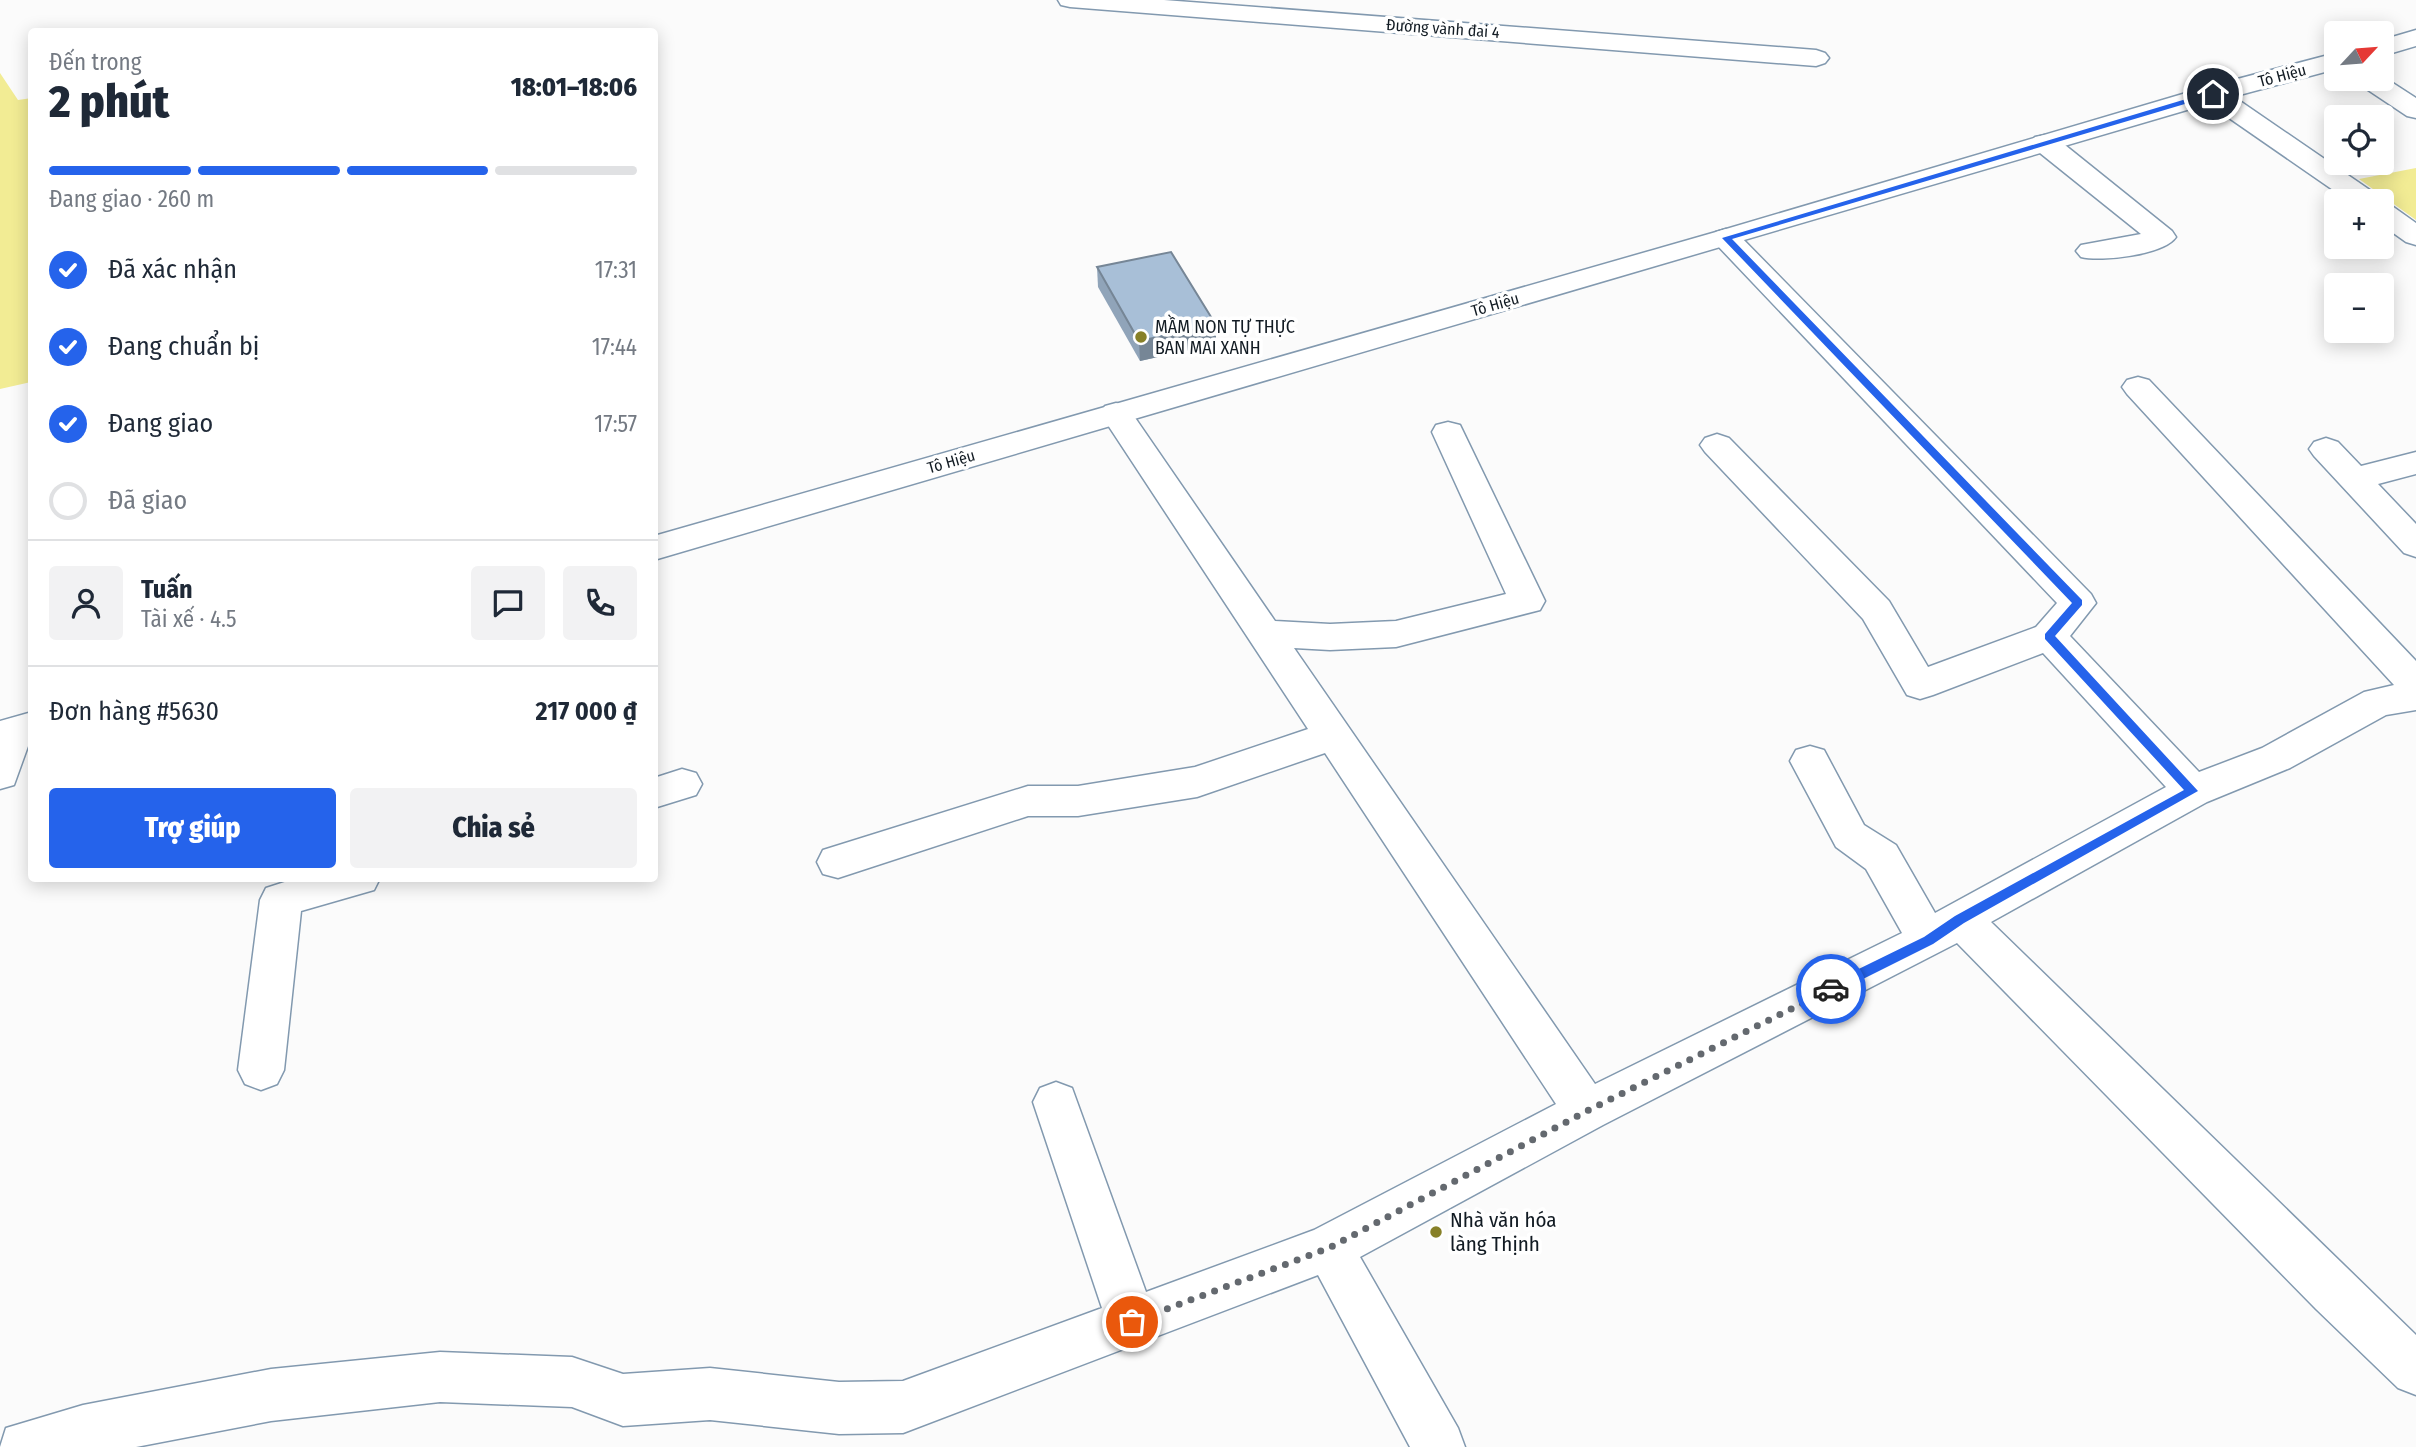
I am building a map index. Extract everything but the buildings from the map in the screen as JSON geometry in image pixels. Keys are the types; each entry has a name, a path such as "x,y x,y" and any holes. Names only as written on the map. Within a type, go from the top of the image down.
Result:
{"street":[{"name":"Đường vành đai 4","path":"1070,0 1816,58"},
{"path":"2394,44 2416,38"},
{"name":"Tô Hiệu","path":"658,547 2213,94 2324,64"},
{"path":"2387,91 2416,110"},
{"path":"2213,94 2350,189"},
{"path":"2045,143 2162,237 2135,246 2091,251"},
{"path":"2394,220 2416,236"},
{"path":"1717,445 1877,610 1920,685 2049,636 2078,603 1726,238"},
{"path":"2138,387 2416,684"},
{"path":"1116,413 1587,1111"},
{"path":"1265,633 1330,637 1396,634 1527,601 1448,432"},
{"path":"2326,449 2416,545"},
{"path":"2354,479 2416,463"},
{"path":"2049,636 2193,791"},
{"path":"25,1447 83,1431 271,1395 440,1377 572,1382 623,1400 710,1394 839,1408 903,1407 1329,1248 1587,1111 1944,930 2193,791 2276,758 2378,702 2416,696"},
{"path":"0,774 15,731"},
{"path":"838,862 1028,801 1077,801 1196,782 1333,735"},
{"path":"1810,761 1850,835 1881,857 1944,930 2416,1370"},
{"path":"261,1070 281,900 345,882"},
{"path":"1056,1102 1132,1322"},
{"path":"1329,1248 1439,1447"}],"shaded area":[{"path":"0,73 18,100 28,99 28,383 0,389"},
{"path":"2416,168 2416,220 2394,204 2394,189 2373,189 2359,179 2394,175 2394,172"}],"way so far":[{"path":"1132,1322 1329,1248 1587,1111 1831,989"}],"place":[{"name":"MẦM NON TỰ THỰC BAN MAI XANH","path":"1141,337"},
{"name":"Nhà văn hóa làng Thịnh","path":"1436,1232"}],"route":[{"path":"1831,989 1928,940 1960,919 2193,791 2049,636 2078,603 1726,238 2213,94"}]}
